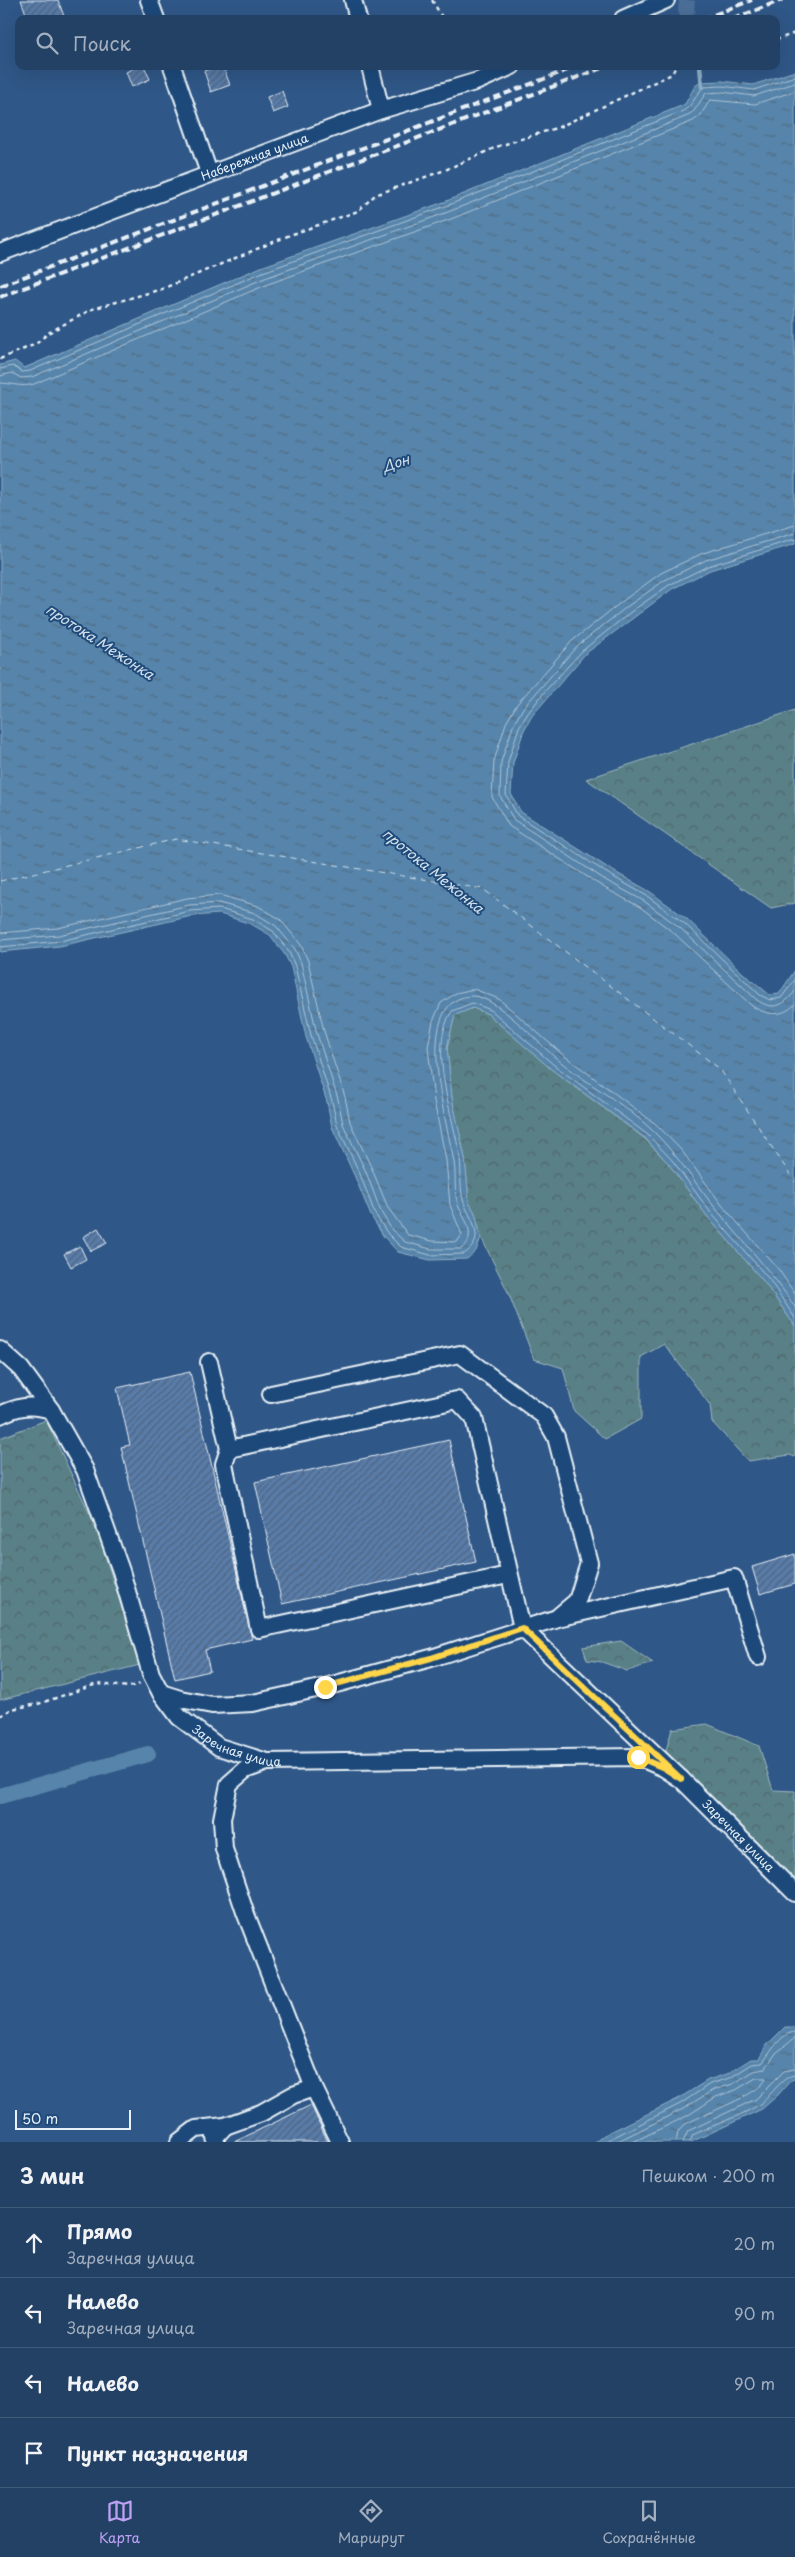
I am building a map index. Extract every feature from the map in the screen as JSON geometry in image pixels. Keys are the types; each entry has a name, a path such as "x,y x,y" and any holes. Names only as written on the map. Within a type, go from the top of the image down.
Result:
{"street":[{"path":"149,0 155,15"},
{"path":"353,0 357,15"},
{"path":"632,15 666,0"},
{"path":"173,70 209,173"},
{"path":"371,70 381,110"},
{"name":"Набережная улица","path":"0,253 381,110 478,81 503,70"},
{"name":"Заречная улица","path":"0,1350 20,1369 51,1410 85,1470 121,1571 158,1686 179,1717 220,1747 268,1762 638,1757 664,1768 681,1779"},
{"path":"271,1394 460,1354 544,1416 556,1437 589,1563 577,1601 557,1618"},
{"path":"208,1362 229,1449 224,1464 259,1629 508,1575"},
{"path":"229,1449 457,1400 474,1418 508,1575 522,1628"},
{"path":"0,1415 20,1406 34,1405 51,1410"},
{"path":"158,1686 180,1699 212,1704 253,1703 325,1687 412,1663 557,1618 734,1578 758,1657"},
{"name":"Заречная улица","path":"522,1628 681,1779 795,1893"},
{"path":"268,1762 245,1770 229,1784 222,1819 224,1849 245,1912 314,2088 340,2142"},
{"path":"179,2142 196,2129 225,2126 261,2113 293,2095 314,2088"},
{"path":"216,2142 215,2137 225,2126"}],"path":[{"path":"432,0 441,15"},
{"path":"780,39 795,33"},
{"path":"0,359 36,344 48,333 92,308 162,289 290,235 358,211 375,195 444,170 499,146 559,127 672,74 674,70"},
{"path":"0,1716 12,1709 38,1704 97,1684 130,1687 158,1686"}],"green space":[{"path":"795,710 795,903 771,908 586,779"},
{"path":"473,1008 488,1014 551,1069 644,1138 668,1163 707,1216 765,1283 795,1326 795,1457 790,1455 748,1461 712,1422 710,1405 664,1344 641,1357 641,1419 605,1439 574,1411 563,1368 534,1359 508,1292 481,1237 475,1213 469,1202 465,1158 452,1098 447,1047 455,1015"},
{"path":"46,1420 96,1527 140,1665 0,1700 0,1438"},
{"path":"621,1641 653,1663 627,1671 602,1662 587,1660 583,1647"},
{"path":"707,1724 759,1746 773,1790 795,1791 795,1891 665,1754 672,1729"}],"water":[{"path":"795,71 795,544 710,570 672,589 585,654 532,716 524,730 513,763 511,794 521,812 613,871 649,891 687,919 743,973 770,995 779,994 795,970 795,1326 765,1283 707,1216 668,1163 645,1138 551,1069 488,1014 473,1008 455,1015 447,1047 452,1098 465,1158 469,1202 475,1213 481,1237 476,1251 467,1259 430,1260 398,1252 384,1237 371,1216 332,1127 327,1102 306,1037 291,967 285,955 270,935 251,924 220,914 192,916 60,946 0,952 0,365 15,361 24,368 261,267 444,202 681,106 685,104 695,86 701,82 722,81 753,85"},
{"path":"785,2027 795,2027 795,2079 791,2080 762,2109 691,2142 595,2142 604,2135 678,2099 708,2080 727,2074 751,2059 759,2059 767,2045"}],"building":[{"path":"21,0 58,0 64,15 27,15"},
{"path":"130,70 146,70 150,79 132,87 126,72"},
{"path":"224,70 230,85 211,92 204,71"},
{"path":"282,91 288,107 273,113 267,97"},
{"path":"98,1228 107,1243 91,1251 83,1237"},
{"path":"80,1246 86,1259 71,1267 64,1254"},
{"path":"190,1372 252,1639 205,1650 210,1671 175,1679 121,1447 130,1445 117,1388"},
{"path":"449,1440 476,1562 282,1604 255,1482"},
{"path":"795,1554 795,1584 760,1594 752,1567"},
{"path":"311,2105 328,2142 234,2142"}],"waterway":[{"path":"700,70 702,87"},
{"path":"0,1796 148,1754"}],"ferry route":[{"path":"0,881 176,839 483,889 720,1069 795,1182"}],"tunnel":[{"path":"687,0 686,10 688,15"}],"railway":[{"path":"713,15 752,0"},
{"path":"743,15 782,0"},
{"path":"0,286 567,70"},
{"path":"0,297 596,70"}],"route":[{"path":"325,1687 431,1658 522,1628 681,1779 664,1768 638,1757"}],"water label":[{"name":"Дон","path":"396,463"},
{"name":"протока Межонка","path":"100,642"},
{"name":"протока Межонка","path":"433,871"}]}
